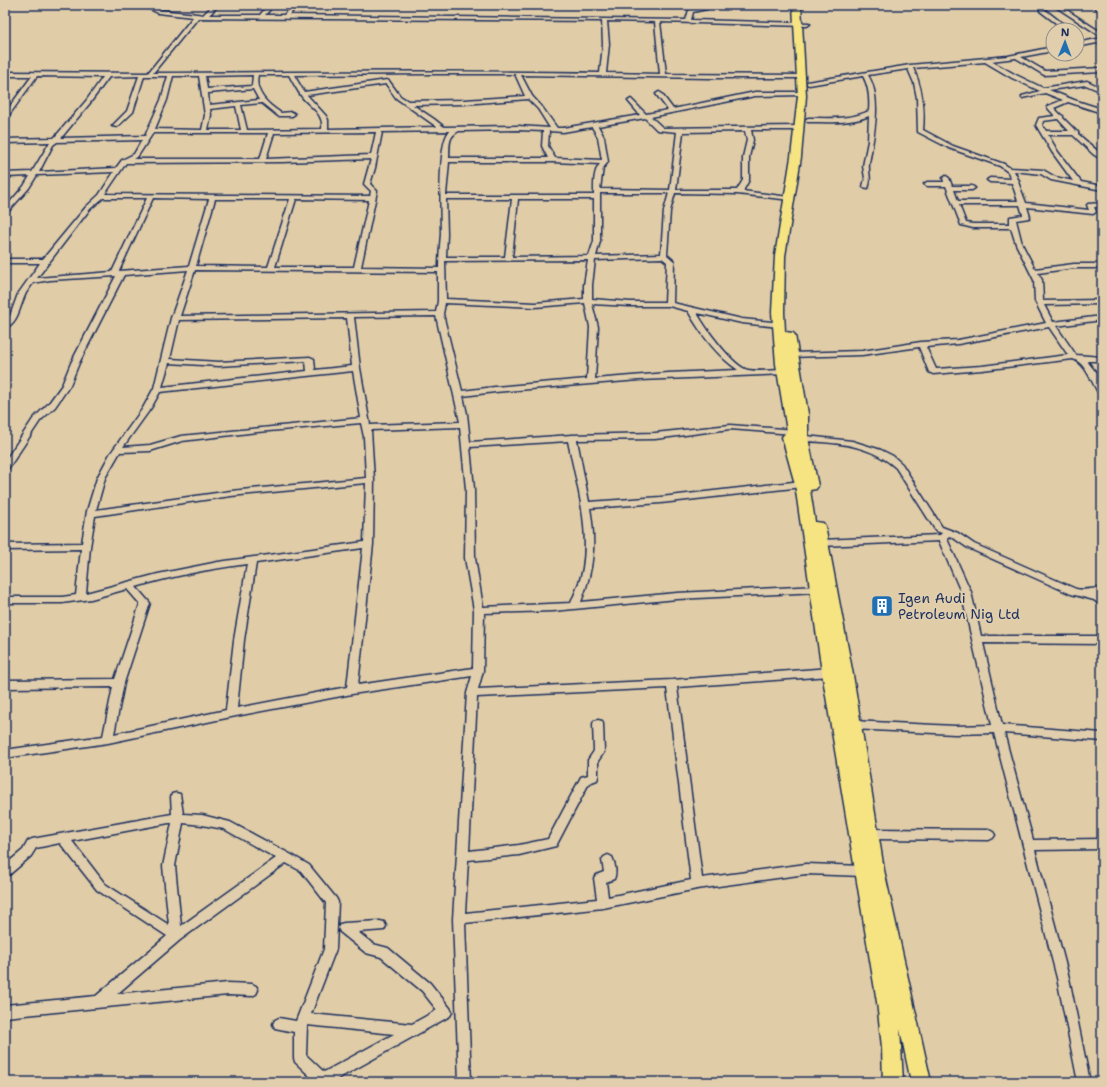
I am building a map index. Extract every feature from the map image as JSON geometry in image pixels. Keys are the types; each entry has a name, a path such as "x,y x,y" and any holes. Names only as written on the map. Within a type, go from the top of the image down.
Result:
{"main road":[{"path":"797,5 802,24"},
{"path":"805,5 802,24 804,124 789,258 787,298 791,355 802,414 794,436 821,543 878,885 921,1082"},
{"path":"804,124 788,199 780,256 779,325 783,372 802,484 830,672 887,1002 892,1047 893,1082"}],"street":[{"path":"146,6 163,5"},
{"path":"204,16 216,5"},
{"path":"261,17 271,5"},
{"path":"285,17 294,7 302,5"},
{"path":"688,21 692,11 705,8 706,5"},
{"path":"1056,5 1102,39"},
{"path":"1102,7 1094,5 1102,10"},
{"path":"146,6 166,13 197,16 688,21 802,24"},
{"path":"1042,10 1058,22"},
{"path":"149,75 197,16"},
{"path":"603,73 606,44 604,20"},
{"path":"657,21 663,75"},
{"path":"1087,43 1102,39"},
{"path":"151,131 245,132 518,128 555,130 645,116 804,84 864,74 910,67 987,61 1045,51"},
{"path":"1016,56 1044,73 1102,70"},
{"path":"987,61 999,69 1045,90 1102,111"},
{"path":"910,67 918,81 922,108 920,131 951,146 1002,165 1011,171 1016,181 1026,217 1012,218 1019,244 1038,280 1040,303 1051,324 1073,357"},
{"path":"5,74 149,75 291,74 324,72 603,73 740,77 804,84"},
{"path":"517,72 529,97 540,108 555,130"},
{"path":"5,117 36,74"},
{"path":"5,326 13,317 22,294 45,261 88,208 101,196 124,161 136,155 151,131 164,100 171,74"},
{"path":"202,74 208,107 208,123 205,132"},
{"path":"222,74 222,76 228,79 238,79"},
{"path":"256,74 254,82 256,94 280,115 292,114"},
{"path":"291,74 306,98 320,109 325,120 325,130"},
{"path":"864,74 869,81 872,92 870,141 866,166 868,178 866,187"},
{"path":"5,212 26,187 51,144 88,102 107,75"},
{"path":"114,126 130,112 142,75"},
{"path":"304,94 387,82 398,96 442,129"},
{"path":"1024,97 1045,90 1102,82"},
{"path":"1087,84 1102,90"},
{"path":"205,91 255,87"},
{"path":"659,94 671,111"},
{"path":"409,103 464,102 529,97"},
{"path":"1069,100 1051,105 1051,108 1081,140 1102,158"},
{"path":"208,107 264,101"},
{"path":"631,101 659,129 680,131 748,130 861,118 872,112"},
{"path":"238,104 245,132"},
{"path":"5,106 13,106"},
{"path":"1095,109 1102,116"},
{"path":"1061,117 1041,119 1039,125 1078,183"},
{"path":"594,125 601,137 605,162"},
{"path":"357,268 374,192 367,184 379,129"},
{"path":"458,129 450,133 448,139 443,197 444,234 442,259 442,301 439,314 460,394 470,489 470,558 479,610 478,671 472,693 459,919 465,1082"},
{"path":"546,130 543,140 546,151 553,160"},
{"path":"736,192 740,191 746,180 746,157 750,140 748,130"},
{"path":"264,160 272,131"},
{"path":"664,256 667,211 673,191 680,131"},
{"path":"1043,133 1076,133"},
{"path":"5,141 146,138"},
{"path":"188,160 192,153"},
{"path":"124,161 319,161 374,157"},
{"path":"446,160 553,160 605,162"},
{"path":"591,380 594,327 588,301 592,258 597,241 597,194 600,167 605,162"},
{"path":"1011,171 1012,169 1043,172 1053,179 1102,188"},
{"path":"5,175 117,170"},
{"path":"990,180 1016,181"},
{"path":"927,184 949,184 972,188"},
{"path":"949,184 963,224 973,226 1014,226"},
{"path":"443,197 515,197 673,191 736,192 788,199"},
{"path":"101,196 372,198"},
{"path":"5,467 37,419 52,405 66,385 118,274 151,196"},
{"path":"81,597 85,546 97,494 107,466 146,411 157,390 166,361 175,318 193,268 213,196"},
{"path":"271,268 294,197"},
{"path":"508,259 515,197"},
{"path":"956,203 1023,204 1093,212 1090,205 1102,206"},
{"path":"442,259 664,256 671,261 672,268 669,304"},
{"path":"5,261 45,261"},
{"path":"1033,271 1074,266 1102,266"},
{"path":"31,281 50,278 193,268 357,268 442,270"},
{"path":"442,301 542,305 569,301 669,304 742,321 779,325"},
{"path":"1040,303 1102,302"},
{"path":"691,309 702,330 713,345 745,372"},
{"path":"175,318 439,314"},
{"path":"350,315 356,368 368,437 370,480 368,544 352,690"},
{"path":"791,355 862,353 921,344 970,340 1051,324 1101,318"},
{"path":"921,344 933,372 1073,357 1081,359 1102,358"},
{"path":"166,361 219,364 310,359 311,372"},
{"path":"1081,359 1091,372 1102,392"},
{"path":"157,390 356,368"},
{"path":"460,394 482,390 591,380 745,372 783,372"},
{"path":"1091,372 1102,379"},
{"path":"117,450 150,448 181,439 257,430 365,424 464,424"},
{"path":"466,445 572,438 655,436 730,427 862,445 892,458 899,466 942,534 966,592 998,729 1063,978 1084,1082"},
{"path":"572,438 586,506 588,563 575,606"},
{"path":"92,514 162,502 306,485 370,480"},
{"path":"586,506 661,500 802,484"},
{"path":"821,543 942,534 954,535 971,546 1074,592 1097,598 1102,602"},
{"path":"5,600 62,600 81,597 129,585 158,576 252,560 368,544"},
{"path":"5,547 85,546"},
{"path":"230,713 239,640 252,560"},
{"path":"108,739 119,683 145,603 129,585"},
{"path":"479,610 575,606 677,596 818,589"},
{"path":"1074,592 1102,591"},
{"path":"977,641 1102,640"},
{"path":"977,641 1102,647"},
{"path":"5,754 108,739 230,713 352,690 478,671"},
{"path":"472,693 672,684 830,672"},
{"path":"5,684 119,683"},
{"path":"672,684 696,884"},
{"path":"462,856 519,850 552,843 585,780 593,777 593,760 599,752 598,724"},
{"path":"852,725 955,730 998,729 1102,737"},
{"path":"176,797 178,818 169,866 176,936"},
{"path":"5,872 27,853 32,844 169,818 202,820 226,825 305,868 332,902 330,949 301,1023 300,1058 323,1080 446,1012 426,987 384,952 370,950 344,928 380,926"},
{"path":"870,834 989,835"},
{"path":"63,838 102,887 176,936"},
{"path":"1028,846 1102,844"},
{"path":"100,1001 176,936 286,857"},
{"path":"603,903 600,878 610,876 608,860"},
{"path":"459,919 603,903 696,884 806,869 864,871"},
{"path":"5,1011 228,989 252,990"},
{"path":"280,1024 301,1023 412,1030"}],"building":[{"name":"Igen Audi Petroleum Nig Ltd","path":"874,601 888,601 891,610 876,610"}],"place":[{"name":"Igen Audi Petroleum Nig Ltd","path":"882,606"}]}
